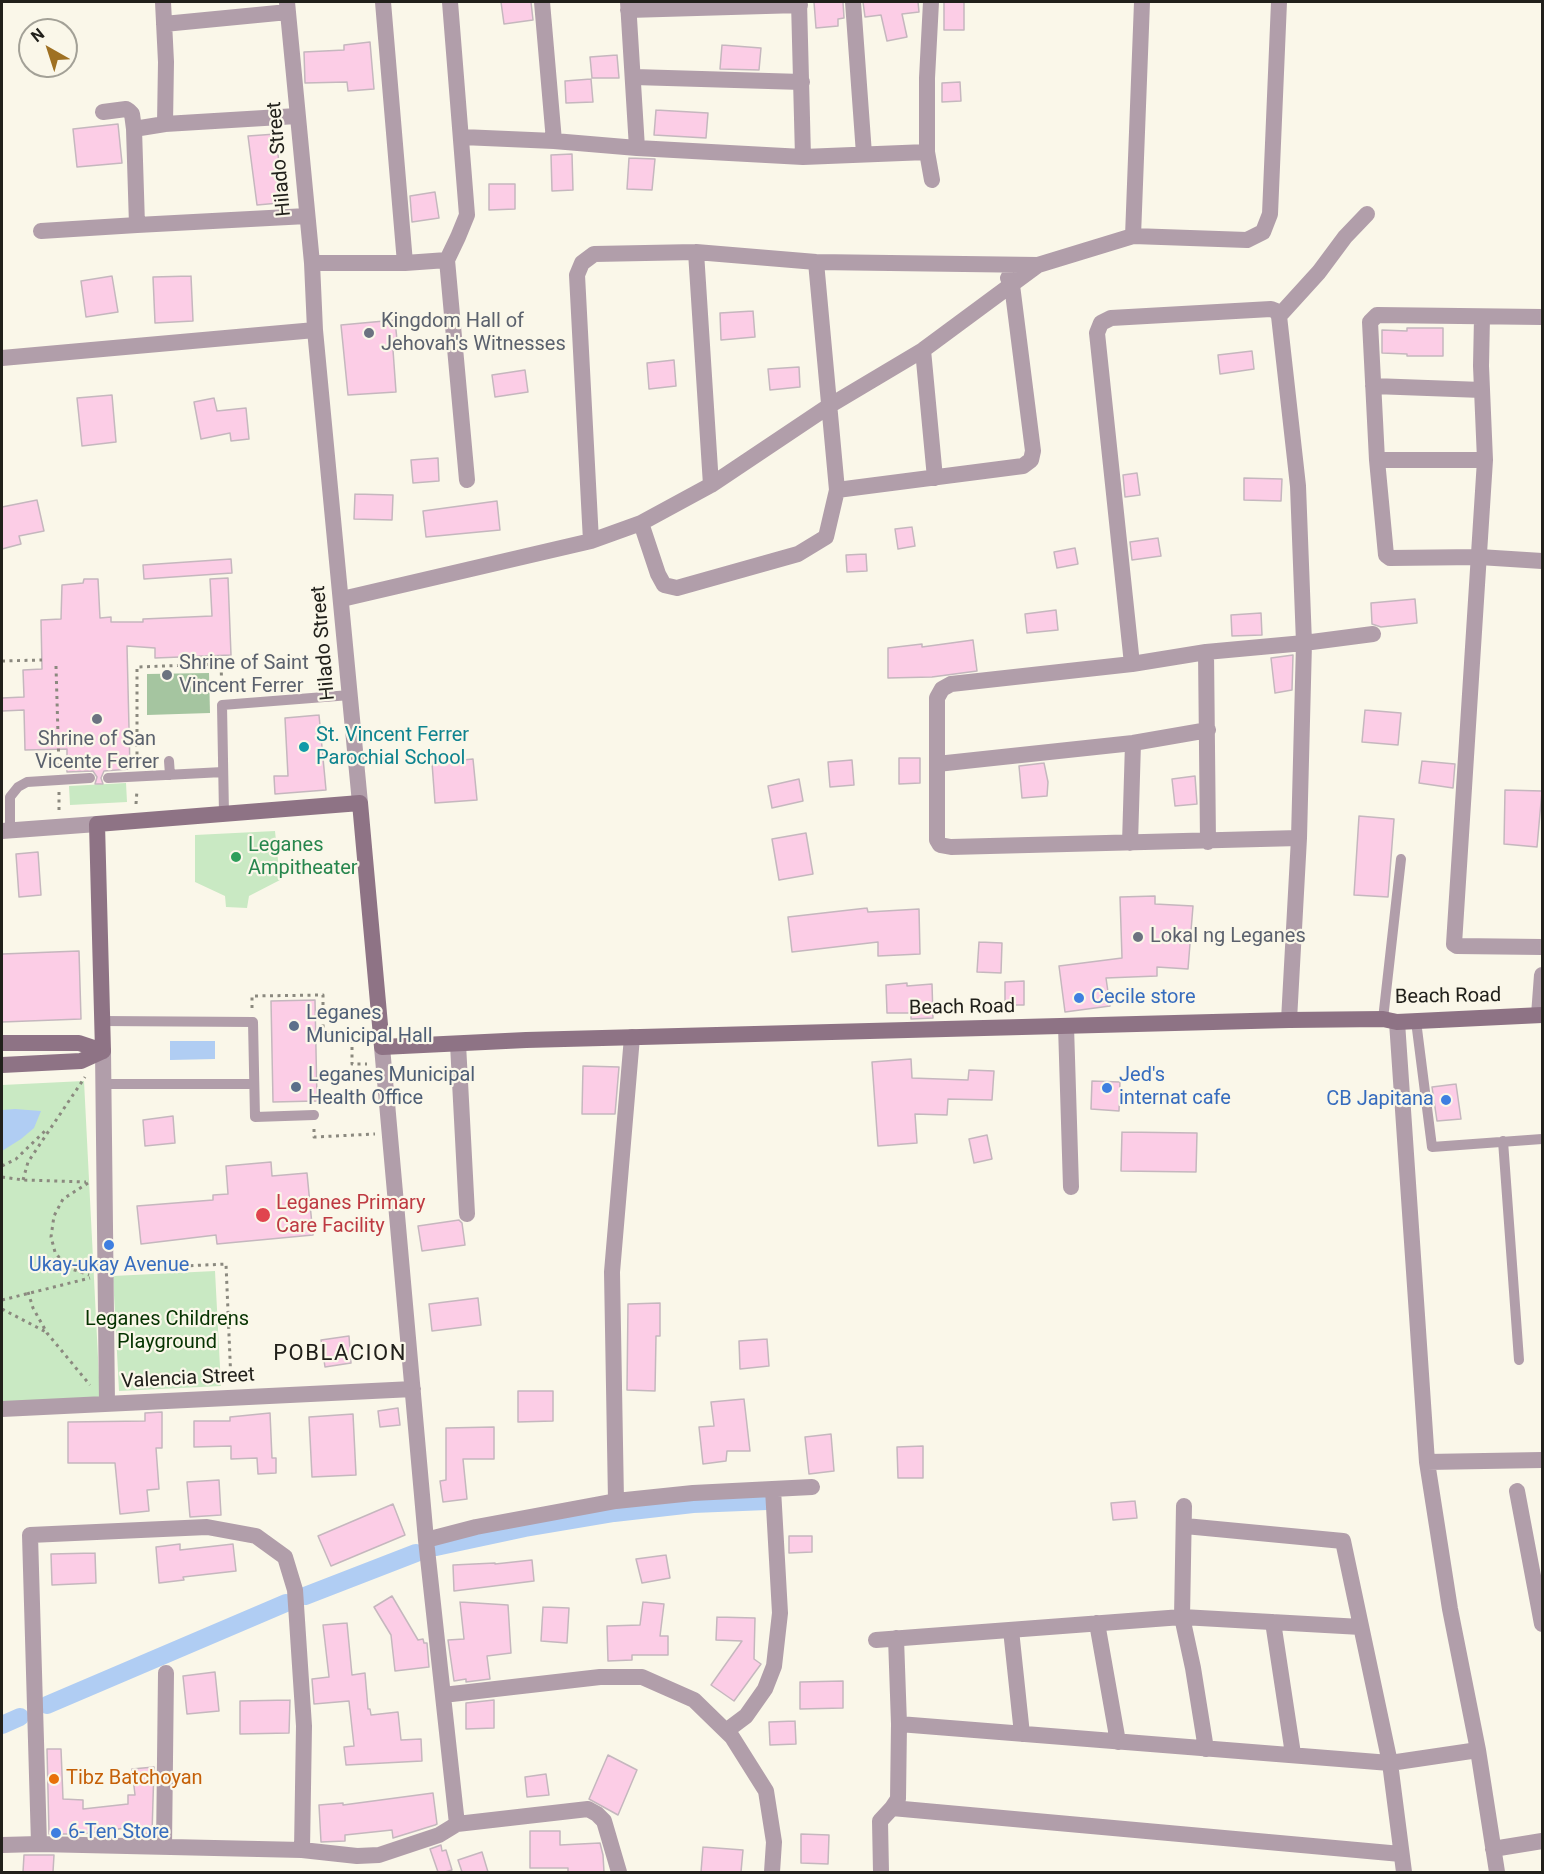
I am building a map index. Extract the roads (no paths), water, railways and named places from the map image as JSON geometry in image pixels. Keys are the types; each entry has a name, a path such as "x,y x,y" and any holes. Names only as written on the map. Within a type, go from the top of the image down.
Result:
{"main road":[{"path":"103,1051 97,824 360,803"},
{"name":"Hilado Street","path":"360,803 382,1047"},
{"name":"Beach Road","path":"382,1047 632,1037 1289,1020 1416,1021 1541,1015"},
{"path":"2,1043 79,1043 103,1051"},
{"path":"2,1065 81,1061 103,1051"}],"street":[{"path":"163,2 165,124"},
{"path":"383,2 405,263"},
{"path":"450,2 467,215 447,260 467,480"},
{"path":"542,2 554,141"},
{"path":"853,2 864,154"},
{"path":"931,2 927,78 927,152 932,180"},
{"path":"1133,236 1142,2"},
{"path":"591,541 577,275 582,263 594,254 696,252 816,262 1038,265 1133,236 1247,240 1263,232 1270,214 1279,2"},
{"path":"638,148 628,6 800,3 803,157"},
{"path":"164,24 288,7"},
{"name":"Hilado Street","path":"288,7 312,263 315,330 360,803"},
{"path":"634,77 802,82"},
{"path":"103,112 126,109 132,114 137,225"},
{"path":"134,129 165,124 297,116"},
{"path":"462,137 803,157 927,152"},
{"path":"1279,316 1367,214"},
{"path":"41,231 307,216"},
{"path":"696,252 711,485"},
{"path":"312,263 405,263 447,260"},
{"path":"640,523 664,585 677,588 798,554 826,537 837,490 816,262"},
{"path":"837,490 1023,466 1031,460 1033,451 1012,285 998,264"},
{"path":"342,599 591,541 640,523 711,485 829,406 923,350 1038,265"},
{"path":"1132,664 1097,333 1101,323 1111,318 1271,309 1279,316 1298,486 1304,643 1299,838 1289,1020"},
{"path":"1542,317 1377,315 1370,322 1377,459 1387,557 1479,557 1542,561"},
{"path":"1482,317 1485,460 1454,944 1457,946 1542,947"},
{"path":"2,358 315,330"},
{"path":"923,350 935,478"},
{"path":"1373,386 1482,390"},
{"path":"1377,459 1485,460"},
{"path":"1299,838 1208,842 951,847 940,845 937,840 938,698 942,689 951,684 1373,634"},
{"path":"1206,652 1208,842"},
{"path":"937,764 1133,743 1208,730"},
{"path":"1131,843 1133,743"},
{"path":"6,831 97,824"},
{"path":"1541,1015 1542,975"},
{"path":"1390,1020 1427,1461 1450,1609 1478,1750 1497,1872"},
{"path":"1066,1026 1071,1187"},
{"path":"616,1501 612,1272 632,1037"},
{"path":"458,1044 467,1214"},
{"name":"Hilado Street","path":"382,1047 426,1540 457,1824"},
{"path":"103,1051 105,1084 97,1182 106,1270 107,1404"},
{"name":"Valencia Street","path":"2,1409 413,1389"},
{"path":"1427,1461 1542,1460"},
{"path":"426,1540 476,1527 616,1501 693,1493 812,1487"},
{"path":"726,1731 746,1716 765,1689 774,1666 780,1613 774,1489"},
{"path":"1517,1491 1537,1570 1542,1624"},
{"path":"1184,1506 1182,1617 1206,1749"},
{"path":"1185,1526 1343,1541 1390,1763 1404,1872"},
{"path":"39,1844 30,1535 207,1527 256,1536 285,1557 295,1590 304,1726 302,1850"},
{"path":"876,1640 1182,1617 1361,1627"},
{"path":"1273,1622 1293,1754"},
{"path":"1097,1623 1118,1742"},
{"path":"1011,1630 1022,1734"},
{"path":"881,1872 880,1821 898,1799 899,1724 896,1638"},
{"path":"164,1847 165,1673"},
{"path":"443,1695 600,1677 642,1677 694,1700 732,1737 766,1791 774,1842 772,1872"},
{"path":"899,1724 1390,1763 1478,1750"},
{"path":"892,1808 1401,1854"},
{"path":"2,1845 302,1850 357,1856 379,1855 439,1835 457,1824 588,1809 604,1821 619,1872"},
{"path":"1493,1849 1542,1841"}],"lane":[{"path":"224,814 222,705 350,695"},
{"path":"169,761 170,775"},
{"path":"108,778 223,772"},
{"path":"6,831 10,797 18,787 27,782 90,778"},
{"path":"1390,1020 1401,860"},
{"path":"102,1021 253,1022 255,1117 314,1115"},
{"path":"1416,1021 1432,1147 1542,1139"},
{"path":"105,1084 254,1084"},
{"path":"1503,1141 1519,1360"}],"water":[{"path":"170,1041 215,1041 215,1059 170,1060"},
{"path":"2,1110 41,1111 34,1128 2,1151"}],"waterway":[{"path":"436,1547 525,1528 614,1513 693,1504 767,1501"},
{"path":"305,1596 416,1553"},
{"path":"47,1705 286,1603"},
{"path":"2,1725 20,1717"}],"place":[{"name":"Kingdom Hall of Jehovah's Witnesses","path":"369,333"},
{"name":"Shrine of Saint Vincent Ferrer","path":"167,675"},
{"name":"Shrine of San Vicente Ferrer","path":"97,719"},
{"name":"St. Vincent Ferrer Parochial School","path":"304,747"},
{"name":"Leganes Ampitheater","path":"236,857"},
{"name":"Lokal ng Leganes","path":"1138,937"},
{"name":"Cecile store","path":"1079,998"},
{"name":"Leganes Municipal Hall","path":"294,1026"},
{"name":"Leganes Municipal Health Office","path":"296,1087"},
{"name":"Jed's internat cafe","path":"1107,1088"},
{"name":"CB Japitana","path":"1446,1100"},
{"name":"Leganes Primary Care Facility","path":"263,1215"},
{"name":"Ukay-ukay Avenue","path":"109,1245"},
{"name":"Tibz Batchoyan","path":"54,1779"},
{"name":"6-Ten Store","path":"56,1833"}],"district":[{"name":"POBLACION","path":"340,1354"}],"park label":[{"name":"Leganes Childrens Playground","path":"167,1332"}]}
